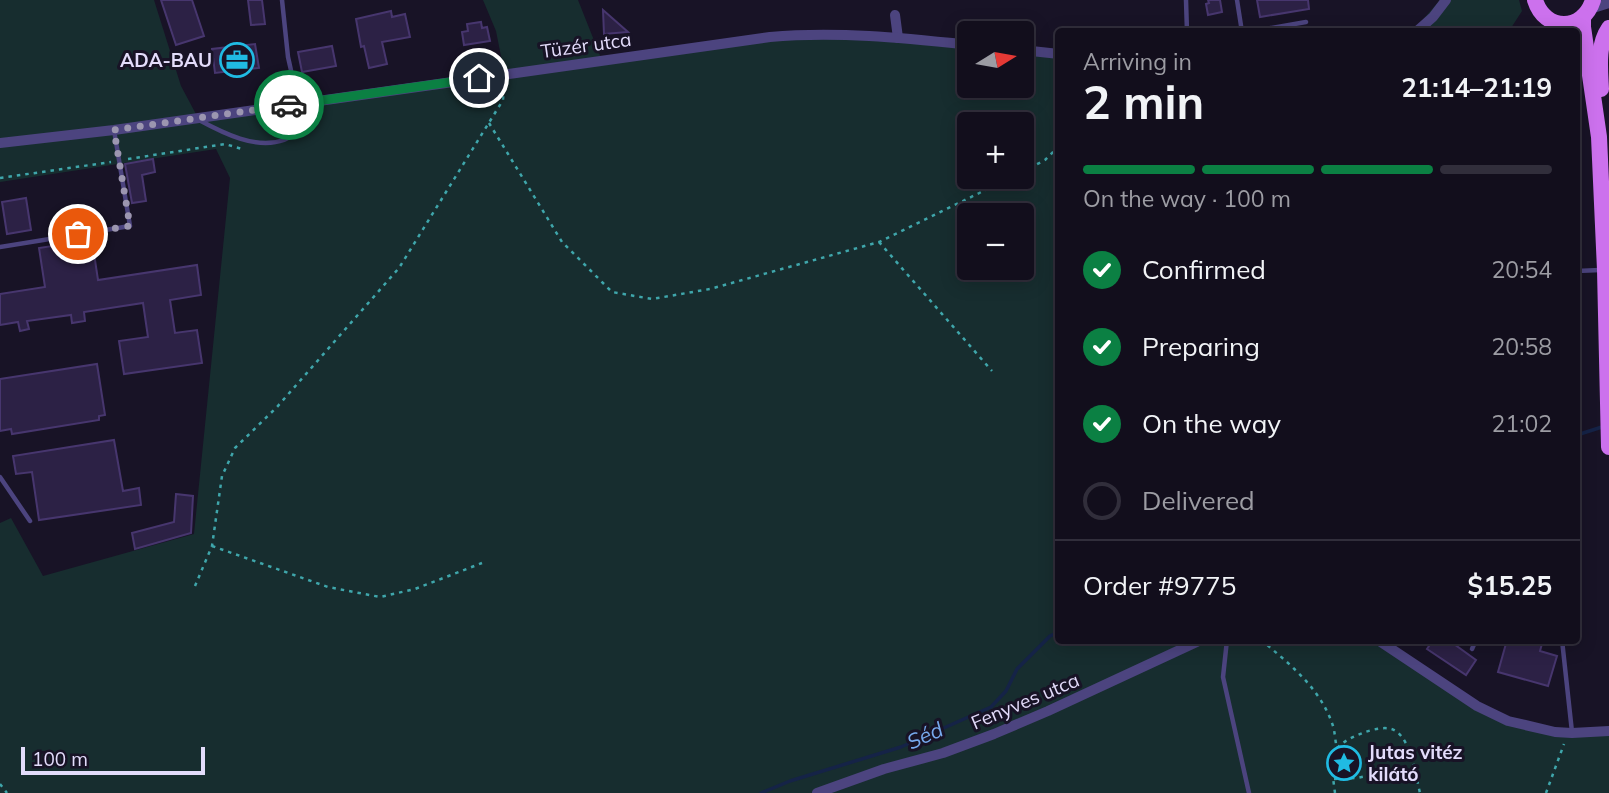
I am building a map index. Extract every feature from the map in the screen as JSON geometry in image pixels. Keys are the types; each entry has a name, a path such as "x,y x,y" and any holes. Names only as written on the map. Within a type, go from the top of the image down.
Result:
{"main road":[{"path":"1535,0 1540,12 1555,26 1556,23 1571,23 1589,9"},
{"path":"1589,9 1583,27 1599,136 1609,447"},
{"path":"1599,136 1602,109 1601,45 1609,28"},
{"path":"1580,70 1599,136"}],"street":[{"path":"1421,28 1445,1"},
{"path":"1589,9 1609,3"},
{"path":"895,15 898,38"},
{"name":"Tüzér utca","path":"1,142 114,130 770,37 808,34 957,44"},
{"path":"1034,51 1055,54"},
{"name":"Fenyves utca","path":"817,793 994,734 1192,644"},
{"path":"1384,644 1478,706 1508,721 1541,730 1570,733 1609,731"}],"lane":[{"path":"195,118 227,135 244,140 271,142 285,139 298,131 302,115 288,57 282,0"},
{"path":"1186,0 1187,28"},
{"path":"1237,0 1241,28"},
{"path":"1271,28 1306,22"},
{"path":"0,247 130,226 114,130"},
{"path":"1580,271 1605,270"},
{"path":"0,477 30,521"},
{"path":"1227,644 1223,677 1248,793"},
{"path":"1472,649 1474,644"},
{"path":"1562,644 1570,733"}],"path":[{"path":"195,586 212,546 222,476 235,448 277,407 400,268 503,100 504,74"},
{"path":"489,123 562,242 612,292 652,299 710,289 880,242 988,189"},
{"path":"0,178 225,144 245,149"},
{"path":"1034,166 1055,150"},
{"path":"880,242 992,371"},
{"path":"212,546 328,587 380,597 415,589 482,563"},
{"path":"1266,644 1306,680 1322,703 1333,726 1337,748"},
{"path":"1335,793 1334,752 1349,738 1381,728 1397,731 1403,738 1420,793"},
{"path":"1545,792 1570,733"},
{"path":"1334,779 1357,778 1384,772 1415,774"},
{"path":"0,784 7,793"}],"green space":[{"path":"0,0 154,0 181,86 197,116 504,71 496,31 483,0 578,0 601,58 771,33 957,42 957,98 1034,98 1034,49 1055,52 1055,644 1381,644 1476,707 1541,732 1609,733 1609,793 0,793 0,523 11,518 43,576 194,534 230,178 216,149 0,182"},
{"path":"1440,0 1519,0 1522,11 1511,28 1414,28"}],"building":[{"path":"161,0 192,0 204,36 176,45"},
{"path":"248,0 262,0 265,24 251,25"},
{"path":"1208,0 1220,0 1222,12 1208,15"},
{"path":"1257,0 1308,0 1309,9 1260,17"},
{"path":"603,10 628,32 604,34"},
{"path":"391,11 392,17 405,14 410,37 382,42 387,64 369,68 364,46 361,47 356,19"},
{"path":"481,22 482,28 487,27 490,41 464,45 462,32 468,31 467,24"},
{"path":"255,44 259,68 215,73 212,49"},
{"path":"332,46 336,66 302,72 298,52"},
{"path":"153,159 155,172 142,175 146,201 132,203 125,164"},
{"path":"26,198 31,230 7,234 2,202"},
{"path":"92,240 98,280 197,265 201,295 170,300 175,333 197,330 202,363 124,374 119,341 148,337 143,303 84,312 85,321 72,323 71,315 27,321 29,329 20,331 18,322 0,325 0,294 45,287 39,248"},
{"path":"97,364 105,415 99,416 99,420 12,434 11,429 0,431 0,379"},
{"path":"114,440 123,491 139,488 141,505 39,520 32,472 16,474 13,456"},
{"path":"176,494 193,496 191,533 135,549 132,533 174,522"},
{"path":"1430,644 1454,644 1476,660 1466,675 1427,649"},
{"path":"1506,644 1542,644 1540,651 1557,656 1548,686 1498,672"}],"waterway":[{"name":"Séd","path":"1580,434 1605,426"},
{"name":"Séd","path":"761,793 790,781 901,747 991,707 1006,691 1017,669 1055,634"}],"way so far":[{"path":"78,234 130,226 114,130 289,105"}],"place":[{"name":"ADA-BAU","path":"237,60"},
{"name":"Jutas vitéz kilátó","path":"1344,763"}],"route":[{"path":"289,105 479,78"}]}
